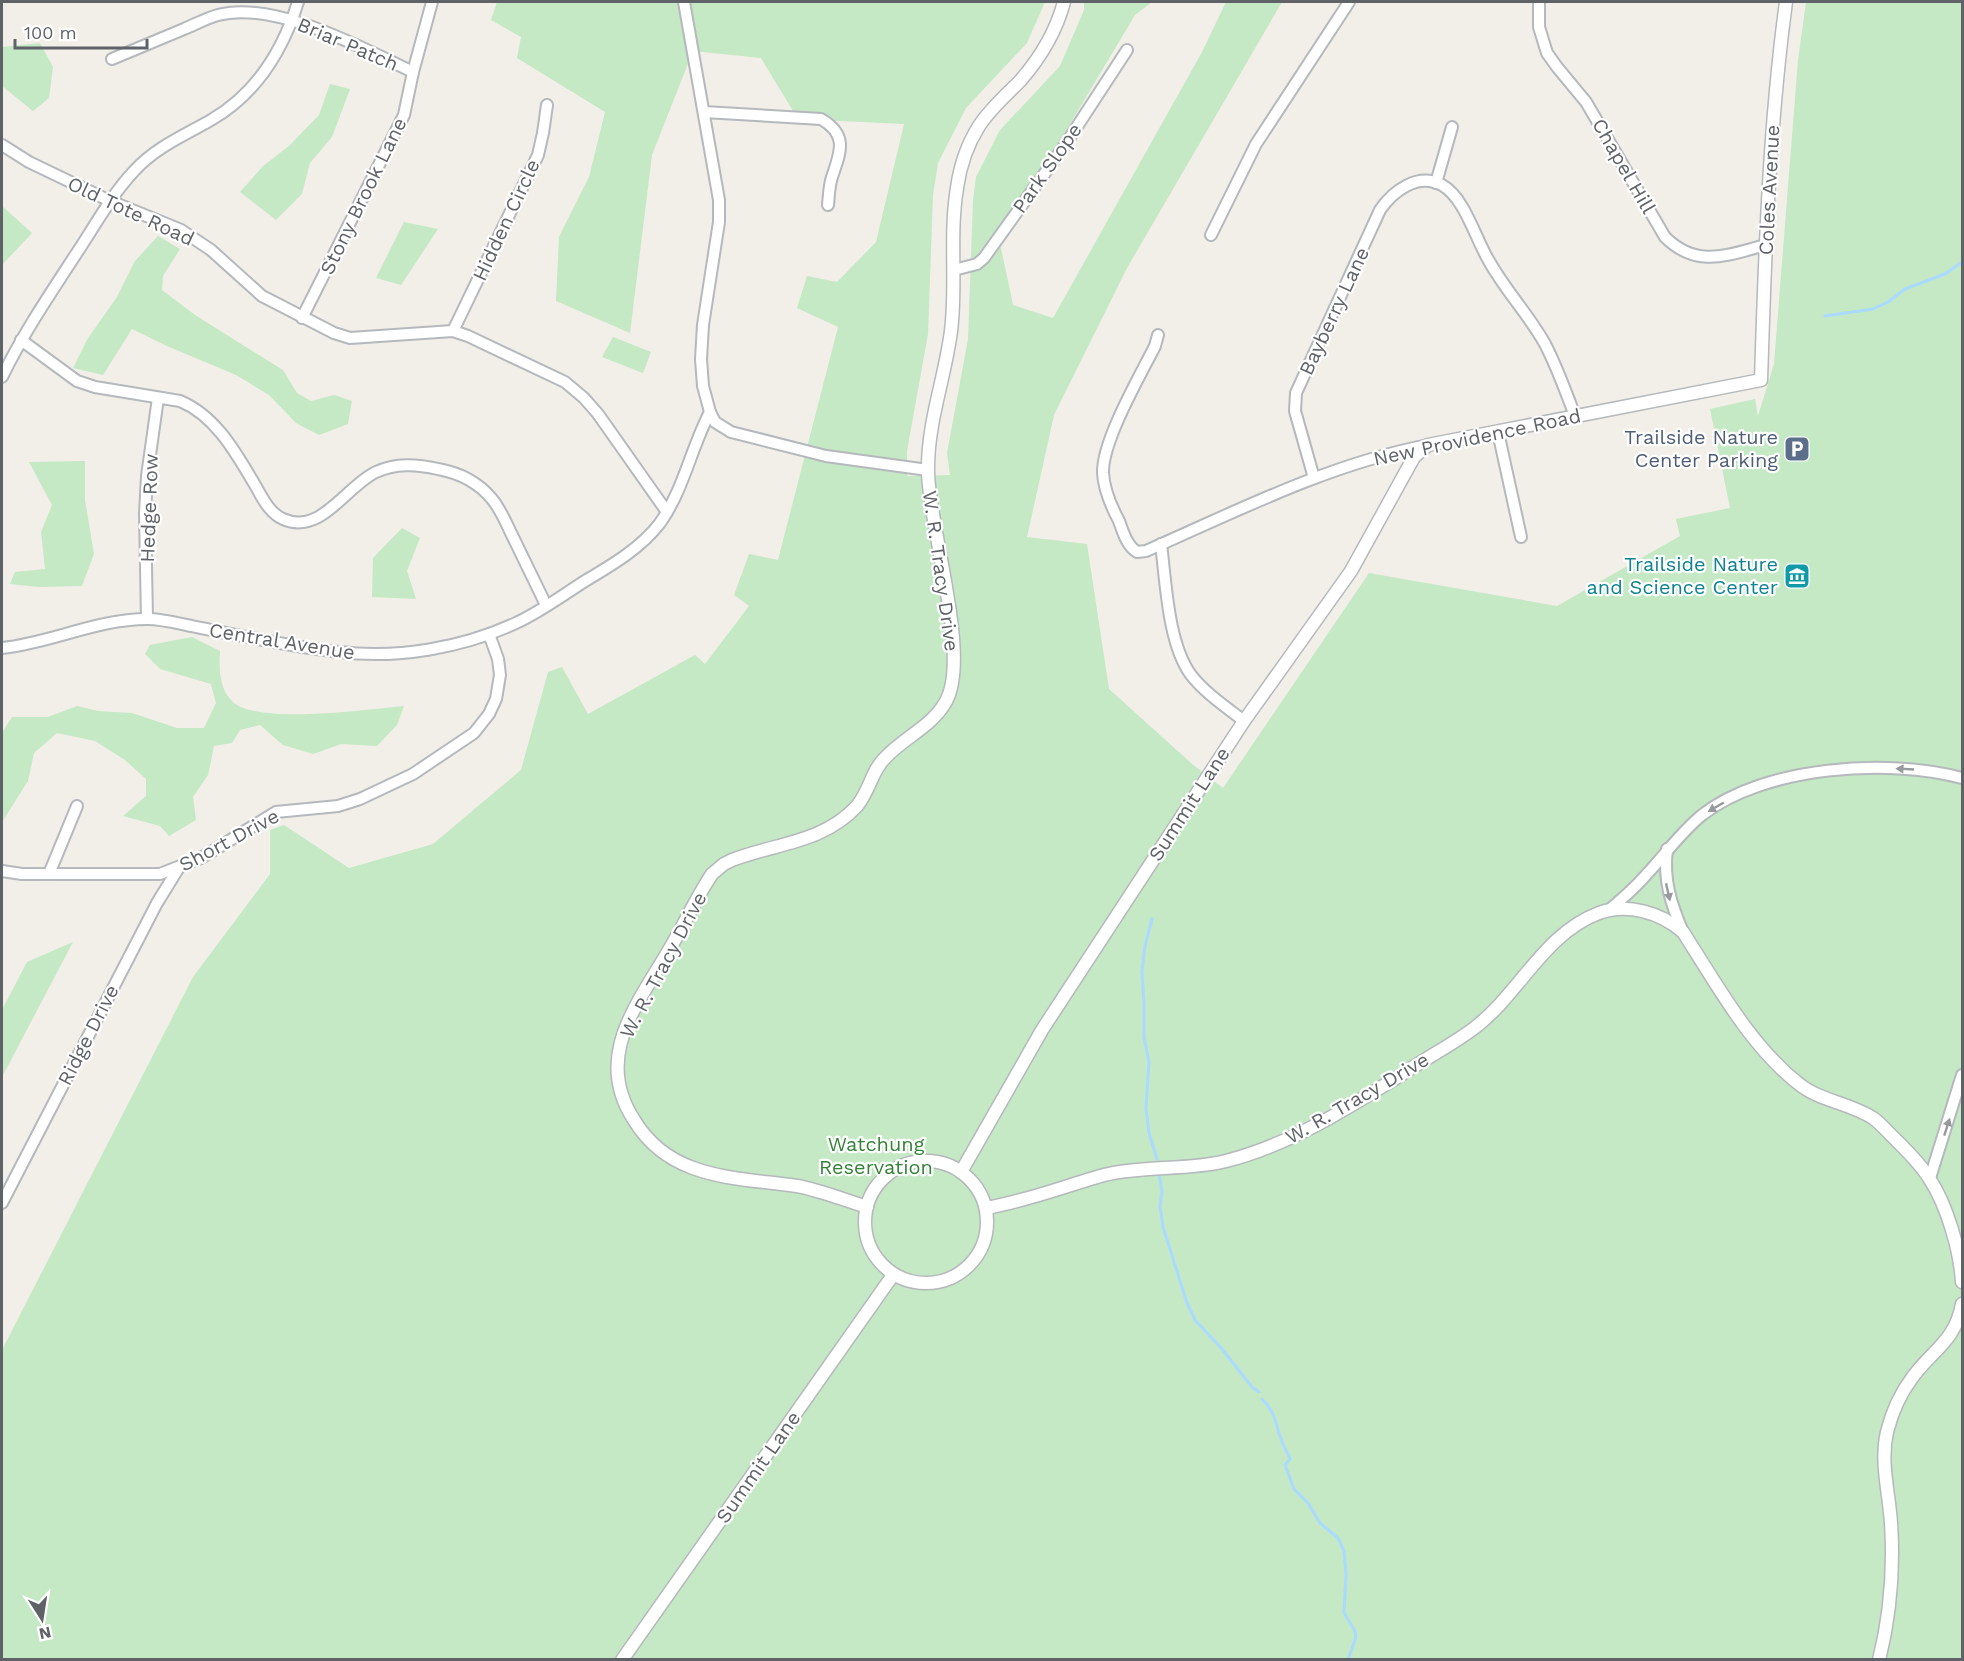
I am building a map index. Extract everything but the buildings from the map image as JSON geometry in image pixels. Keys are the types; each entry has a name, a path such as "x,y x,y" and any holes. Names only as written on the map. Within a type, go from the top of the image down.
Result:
{"street":[{"path":"2,377 21,339 110,201 135,170 158,149 236,104 250,90 274,57 298,2"},
{"name":"Stony Brook Lane","path":"302,318 404,115 432,2"},
{"path":"684,2 719,211 701,343 701,373 710,412 715,422 732,432 834,457 928,470"},
{"name":"W. R. Tracy Drive","path":"867,1207 799,1187 717,1175 678,1161 661,1151 642,1132 632,1117 621,1095 616,1063 627,1024 712,874 732,860 812,837 838,822 864,796 883,759 931,721 945,704 952,685 954,650 928,470 935,411 951,332 955,200 967,150 987,115 1038,60 1051,40 1064,2"},
{"path":"1211,235 1256,144 1349,2"},
{"name":"Chapel Hill","path":"1539,2 1539,27 1547,52 1586,102 1665,237 1683,252 1700,257 1722,256 1766,245"},
{"name":"Coles Avenue","path":"1761,380 1775,93 1786,2"},
{"name":"Briar Patch","path":"112,58 219,14 241,11 262,12 292,20 347,41 413,72"},
{"name":"Park Slope","path":"954,270 977,264 984,258 1065,145 1127,50"},
{"name":"Hidden Circle","path":"453,331 538,155 547,105"},
{"path":"704,112 821,119 827,123 838,136 841,149 830,186 828,205"},
{"path":"1452,127 1436,183 1452,192 1457,198 1497,275 1545,343 1575,416"},
{"name":"Old Tote Road","path":"2,146 29,162 110,201 181,230 211,250 262,296 333,333 350,338 453,331 565,382 585,398 598,414 667,512"},
{"name":"Bayberry Lane","path":"1314,478 1295,411 1296,393 1376,218 1386,201 1399,190 1413,183 1421,181 1436,183"},
{"name":"New Providence Road","path":"1158,335 1155,346 1108,444 1104,463 1104,481 1110,500 1131,547 1137,552 1146,551 1314,478 1372,458 1761,380"},
{"path":"21,339 77,381 95,387 180,401 193,406 216,426 241,461 270,509 276,515 290,521 298,523 321,516 364,479 394,466 421,465 462,476 478,486 498,507 546,605"},
{"name":"Hedge Row","path":"147,619 145,514 147,476 158,398"},
{"name":"Central Avenue","path":"2,648 40,642 74,631 111,623 147,619 351,653 414,652 449,646 489,634 517,623 611,565 640,543 658,525 667,512 710,412"},
{"path":"1498,432 1521,537"},
{"name":"Summit Lane","path":"961,1172 1042,1030 1244,721 1351,571 1414,457 1428,445"},
{"path":"1161,544 1175,639 1181,657 1197,681 1244,721"},
{"name":"Short Drive","path":"2,871 49,874 160,874 178,869 201,858 276,812 338,806 360,799 413,774 465,740 485,721 493,707 498,691 499,667 489,634"},
{"name":"W. R. Tracy Drive","path":"1610,910 1647,874 1667,849 1691,825 1720,804 1745,792 1796,776 1826,771 1914,769 1962,778"},
{"path":"49,874 77,806"},
{"name":"W. R. Tracy Drive","path":"1667,849 1666,882 1671,904 1683,932 1728,1002 1766,1053 1778,1065 1811,1092 1872,1118 1911,1155 1930,1178 1946,1214 1956,1247 1962,1282"},
{"name":"Ridge Drive","path":"2,1203 157,903 178,869"},
{"name":"W. R. Tracy Drive","path":"986,1208 1012,1204 1120,1172 1224,1162 1277,1144 1390,1082 1474,1029 1508,996 1552,944 1584,920 1610,910 1635,910 1673,923 1683,932"},
{"path":"1930,1178 1962,1076"},
{"path":"924,1161 943,1163 961,1172 977,1188 986,1208 988,1229 982,1249 970,1266 953,1278 933,1284 913,1282 893,1275 879,1262 869,1245 865,1226 867,1207 874,1189 888,1175 905,1165 924,1161"},
{"name":"Summit Lane","path":"622,1659 893,1275"},
{"path":"1879,1659 1890,1598 1892,1541 1885,1466 1887,1433 1896,1405 1904,1390 1912,1377 1946,1342 1955,1329 1962,1304"}],"green space":[{"name":"Watchung Reservation","path":"497,2 1045,2 1027,43 966,108 938,163 933,195 928,334 907,451 907,476 950,475 947,453 968,339 973,200 976,177 1000,130 1060,66 1084,10 1084,2 1152,2 1135,15 1042,171 998,234 1013,305 1053,318 1202,52 1226,2 1282,2 1127,268 1054,415 1027,537 1087,544 1109,689 1191,763 1223,788 1369,573 1557,606 1680,536 1676,519 1730,508 1710,409 1755,399 1758,416 1774,364 1798,60 1806,2 1962,2 1962,1659 2,1659 2,1350 193,977 270,874 270,830 284,825 349,868 433,844 521,770 548,672 562,667 588,714 695,655 705,664 749,606 734,595 749,554 778,560 838,327 797,308 807,276 837,282 876,242 904,124 798,119 761,58 693,51 652,155 630,333 556,301 559,237 589,177 605,112 517,58 521,37 491,20"},
{"path":"40,43 53,67 49,98 33,111 2,86 2,47"},
{"path":"330,84 350,89 332,137 310,163 302,194 276,220 240,192 263,166 289,146 319,115"},
{"path":"2,206 32,233 2,265"},
{"path":"404,222 438,229 401,285 376,278"},
{"path":"158,236 180,249 163,276 162,290 195,315 283,370 297,393 311,401 334,395 352,401 348,424 319,435 296,423 269,395 236,375 132,329 103,375 73,368 88,338 117,297 135,261"},
{"path":"613,337 651,352 643,373 602,357"},
{"path":"85,461 85,500 94,554 82,586 39,587 10,584 15,572 45,569 41,532 52,505 29,462"},
{"path":"402,528 420,538 407,571 416,599 372,597 373,558"},
{"path":"192,637 220,651 220,671 224,689 231,700 243,708 262,712 313,714 404,706 397,725 377,746 341,744 313,754 283,745 260,725 240,730 232,743 214,746 208,775 193,797 196,820 169,836 160,826 123,816 146,796 146,779 125,760 95,741 57,733 34,753 28,781 2,822 2,733 12,717 48,717 77,706 98,711 132,713 177,728 204,728 216,703 211,684 160,669 145,654 150,645"},
{"path":"73,942 2,1077 2,1010 27,962"}],"waterway":[{"path":"1825,316 1873,309 1888,302 1905,289 1945,274 1962,262"},
{"path":"1152,919 1142,971 1144,1037 1149,1062 1146,1108 1149,1133 1157,1159"},
{"path":"1159,1174 1163,1227 1187,1303 1195,1320 1252,1387 1259,1392"},
{"path":"1262,1399 1272,1413 1290,1459 1285,1465 1294,1489 1308,1503 1320,1523 1338,1538 1344,1551 1346,1575 1344,1613 1356,1637 1348,1660"}],"place":[{"name":"Trailside Nature Center Parking","path":"1797,449"},
{"name":"Trailside Nature and Science Center","path":"1797,576"}]}
